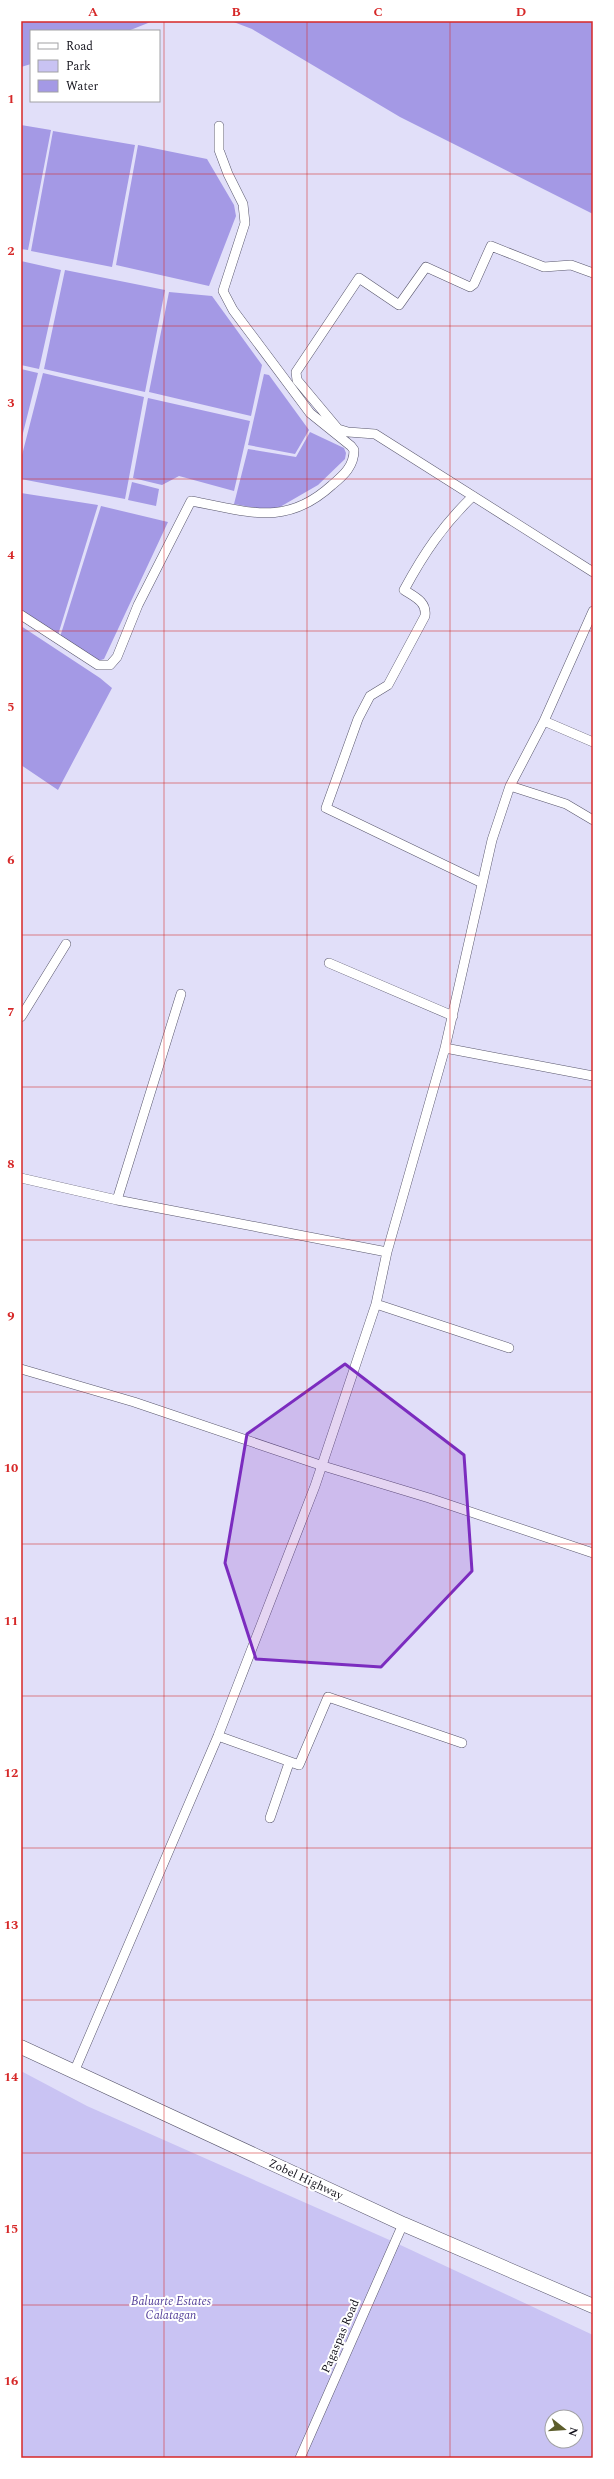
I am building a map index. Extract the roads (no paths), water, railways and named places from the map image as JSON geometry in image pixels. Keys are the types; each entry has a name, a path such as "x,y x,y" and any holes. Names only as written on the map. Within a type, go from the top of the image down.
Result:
{"main road":[{"name":"Zobel Highway","path":"21,2047 403,2224 593,2306"}],"street":[{"path":"21,615 98,665 110,665 117,657 138,605 191,501 273,514 293,511 325,492 352,464 354,450 352,446 310,413 233,310 223,292 246,223 243,204 228,174 219,150 219,126"},
{"path":"593,273 571,265 544,267 491,246 474,284 470,287 426,267 399,305 359,278 296,372 297,380 338,429 348,432 375,434 593,572"},
{"path":"473,496 455,513 425,551 404,590 423,603 426,609 425,616 388,685 370,696 358,719 326,808 482,883"},
{"path":"74,2072 218,1736 315,1486 320,1465 376,1304 387,1252 453,1016 492,840 510,786 544,721 593,611"},
{"path":"544,721 593,742"},
{"path":"510,786 566,804 593,820"},
{"path":"21,1017 66,944"},
{"path":"329,963 453,1016"},
{"path":"117,1200 181,994"},
{"path":"445,1048 593,1076"},
{"path":"21,1178 117,1200 387,1252"},
{"path":"376,1304 509,1348"},
{"path":"21,1369 134,1402 320,1465 429,1498 593,1552"},
{"path":"218,1736 289,1763 299,1765 328,1697 462,1743"},
{"path":"270,1818 289,1763"},
{"name":"Pagaspas Road","path":"300,2458 403,2224"}],"water":[{"path":"21,21 153,21 130,30 30,30 30,64 21,67"},
{"path":"231,21 593,21 593,214 400,117 252,29"},
{"path":"21,125 51,130 28,250 21,249"},
{"path":"53,131 135,145 112,267 31,251"},
{"path":"138,145 207,159 234,205 236,216 209,286 116,265"},
{"path":"21,261 61,270 39,369 21,365"},
{"path":"65,270 165,290 145,392 44,369"},
{"path":"169,292 212,296 262,365 251,416 149,392"},
{"path":"21,369 38,373 21,441"},
{"path":"43,373 144,397 125,499 21,479 21,459"},
{"path":"264,374 269,375 309,430 295,454 248,445"},
{"path":"148,398 250,421 234,491 179,476 162,485 133,478"},
{"path":"310,432 344,448 346,453 345,459 318,485 273,511 234,504 248,449 296,457"},
{"path":"132,482 159,489 156,506 128,500"},
{"path":"21,493 98,505 58,635 21,611"},
{"path":"101,506 168,522 104,659 98,661 60,637"},
{"path":"21,626 100,678 112,688 58,790 21,765"}],"park label":[{"name":"Baluarte Estates Calatagan","path":"171,2308"}]}
